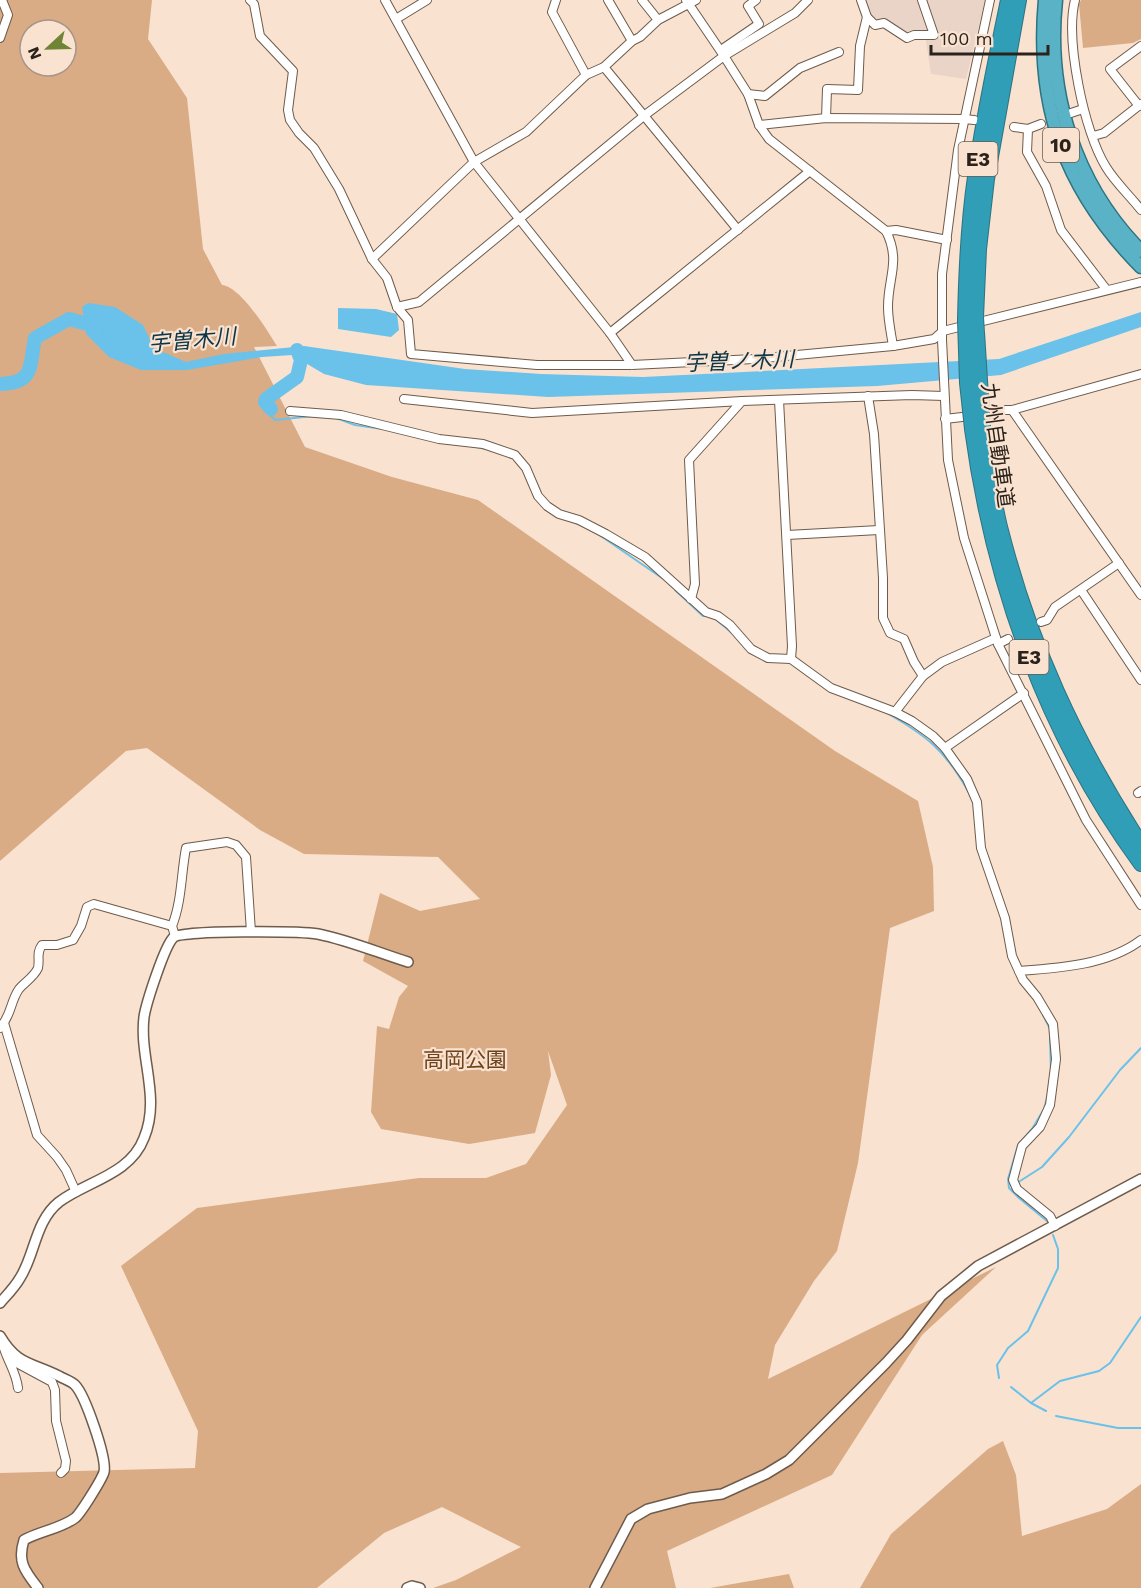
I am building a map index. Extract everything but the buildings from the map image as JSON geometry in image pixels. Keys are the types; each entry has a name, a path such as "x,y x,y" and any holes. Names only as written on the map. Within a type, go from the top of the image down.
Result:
{"highway":[{"name":"九州自動車道","path":"971,319 967,248 975,178 985,114 1008,0"},
{"name":"九州自動車道","path":"1019,0 987,179 971,319 967,383 1015,582 1033,634 1055,690 1081,744 1109,795 1141,844"},
{"name":"10","path":"1045,0 1042,27 1044,79 1067,162 1094,212 1141,267"},
{"name":"10","path":"1056,0 1054,53 1058,93 1066,127 1086,177 1107,210 1141,251"},
{"name":"九州自動車道","path":"977,428 978,474 988,528 1003,585 1021,639 1044,695 1071,750 1100,801 1141,864"}],"street":[{"path":"0,38 8,15 2,0"},
{"path":"250,0 254,4 260,36 293,71 288,110 290,120 314,148 339,189 372,259 387,278 397,307 408,320 411,354 537,365 632,365 754,359 892,346 934,339 943,331 1141,282"},
{"path":"385,0 474,162 610,333 632,365"},
{"path":"396,19 427,0"},
{"path":"556,0 552,12 586,75"},
{"path":"608,0 632,41"},
{"path":"642,0 658,20"},
{"path":"397,307 418,302 759,24 748,6 756,0"},
{"path":"723,53 795,13 808,0"},
{"path":"861,0 867,17 875,25 884,23 907,38 914,35 934,35 922,0"},
{"path":"990,0 958,150 942,274 942,340 948,460 964,538 997,641 1086,820 1141,904"},
{"path":"1075,0 1072,13 1074,52 1083,109 1106,167 1141,210"},
{"path":"372,259 474,162 526,132 586,75 604,67 658,20 690,2 747,94 759,126 769,139 886,231 893,245 894,265 888,307 892,346"},
{"path":"826,118 827,89 858,90 860,46 867,17"},
{"path":"1094,136 1104,133 1140,105 1110,69 1141,46"},
{"path":"747,94 765,96 801,68 839,52"},
{"path":"604,67 738,230"},
{"path":"1071,113 1083,109"},
{"path":"759,126 826,118 964,118 974,120"},
{"path":"1014,127 1028,129 1041,124"},
{"path":"1028,129 1027,152 1046,186 1061,230 1106,289"},
{"path":"610,333 810,171"},
{"path":"886,231 896,230 947,240"},
{"path":"945,419 989,410 1012,410 1141,374"},
{"path":"404,399 532,413 742,401 944,394"},
{"path":"868,396 874,434 883,618 890,633 904,639 923,676"},
{"path":"779,400 792,646 790,658"},
{"path":"691,599 695,584 689,460 742,401"},
{"path":"1012,410 1141,595"},
{"path":"290,411 341,415 439,439 469,441 515,455 526,468 538,496 547,506 559,514 579,520 606,534 645,557 706,612 718,616 730,625 751,649 768,658 790,658 831,688 895,712 919,726 945,748 967,779 977,802 981,848 1005,918 1012,956 1023,980 1037,997 1053,1024 1056,1059 1050,1105 1040,1126 1022,1146 1013,1180 1017,1189 1050,1216 1055,1226"},
{"path":"787,535 879,530"},
{"path":"1041,622 1047,620 1055,607 1119,563"},
{"path":"1081,590 1138,669 1141,680"},
{"path":"895,712 923,676 942,662 1008,639"},
{"path":"945,748 1024,693"},
{"path":"175,936 172,926 180,898 186,848 227,842 236,845 246,857 251,932"},
{"path":"76,1192 66,1170 37,1135 2,1025 8,1019 19,989 29,981 38,967 38,951 42,945 57,945 73,940 81,926 87,907 94,904 172,926"},
{"path":"0,1303 20,1278 42,1223 58,1203 117,1170 139,1148 144,1138 152,1091 145,1046 144,1018 149,996 171,939 190,933 316,934 408,962"},
{"path":"1019,971 1067,966 1104,958 1131,947 1141,940"},
{"path":"596,1588 631,1519 648,1509 690,1498 722,1494 789,1461 886,1363 941,1296 978,1266 1141,1179"},
{"path":"1,1338 13,1361 52,1382 55,1390 56,1421 66,1461 65,1469 61,1473"},
{"path":"1,1338 18,1388"},
{"path":"11,1354 75,1385 90,1416 104,1456 104,1472 80,1513 67,1522 24,1540 20,1554 23,1566 38,1588"},
{"path":"407,1588 412,1586 420,1588"}],"shaded area":[{"path":"862,0 985,0 966,79 931,74 925,35 901,38 870,21"}],"green space":[{"name":"高岡公園","path":"0,0 152,0 148,39 187,98 203,249 222,285 237,293 245,301 277,346 254,347 305,447 392,477 478,500 835,751 918,801 933,867 934,911 890,928 858,1163 837,1251 814,1281 775,1345 768,1379 996,1267 922,1335 832,1475 667,1551 676,1588 433,1588 456,1580 521,1547 442,1507 384,1533 317,1588 0,1588 0,1473 195,1468 198,1431 121,1266 197,1208 419,1178 486,1178 526,1164 567,1105 548,1051 551,1075 535,1133 469,1144 381,1129 371,1112 377,1026 389,1029 399,997 408,986 363,961 380,893 420,911 480,899 438,857 304,854 260,830 147,748 126,751 0,861"},
{"path":"1081,0 1141,0 1141,39 1133,43 1083,48 1079,4"},
{"path":"1003,1441 1016,1475 1022,1536 1107,1509 1141,1484 1141,1588 860,1588 891,1534 988,1449"},
{"path":"789,1574 794,1588 710,1588"}],"water":[{"path":"88,303 115,307 143,325 154,348 186,362 224,354 304,346 465,369 643,377 999,359 1141,312 1141,327 1001,375 877,386 548,397 366,385 324,374 292,355 262,357 187,370 141,370 109,357 86,334 82,307"},
{"path":"338,308 376,309 397,314 399,330 391,337 338,329"}],"waterway":[{"name":"宇曽木川","path":"0,384 11,383 25,377 31,365 35,338 69,319 91,325 97,332"},
{"name":"宇曽ノ木川","path":"271,409 265,402 266,399 297,377 301,360 297,350"},
{"path":"271,409 271,416 275,420 313,416"},
{"path":"336,418 355,425 383,429"},
{"path":"471,446 486,449"},
{"path":"568,520 585,527"},
{"path":"598,534 662,578"},
{"path":"675,590 703,616 707,616"},
{"path":"713,617 732,633"},
{"path":"885,712 912,728 933,745 951,765 968,791"},
{"path":"1043,1015 1050,1029"},
{"path":"1050,1038 1051,1071"},
{"path":"1017,1183 1042,1167 1069,1137 1120,1070 1141,1048"},
{"path":"1047,1221 1009,1188 1008,1179 1018,1145 1032,1129 1044,1109 1048,1094"},
{"path":"999,1378 997,1365 1008,1348 1028,1331 1058,1268 1058,1249 1053,1235"},
{"path":"1031,1403 1060,1381 1099,1371 1110,1363 1141,1317"},
{"path":"1011,1387 1031,1403 1046,1411"},
{"path":"1056,1416 1118,1428 1141,1428"}]}
